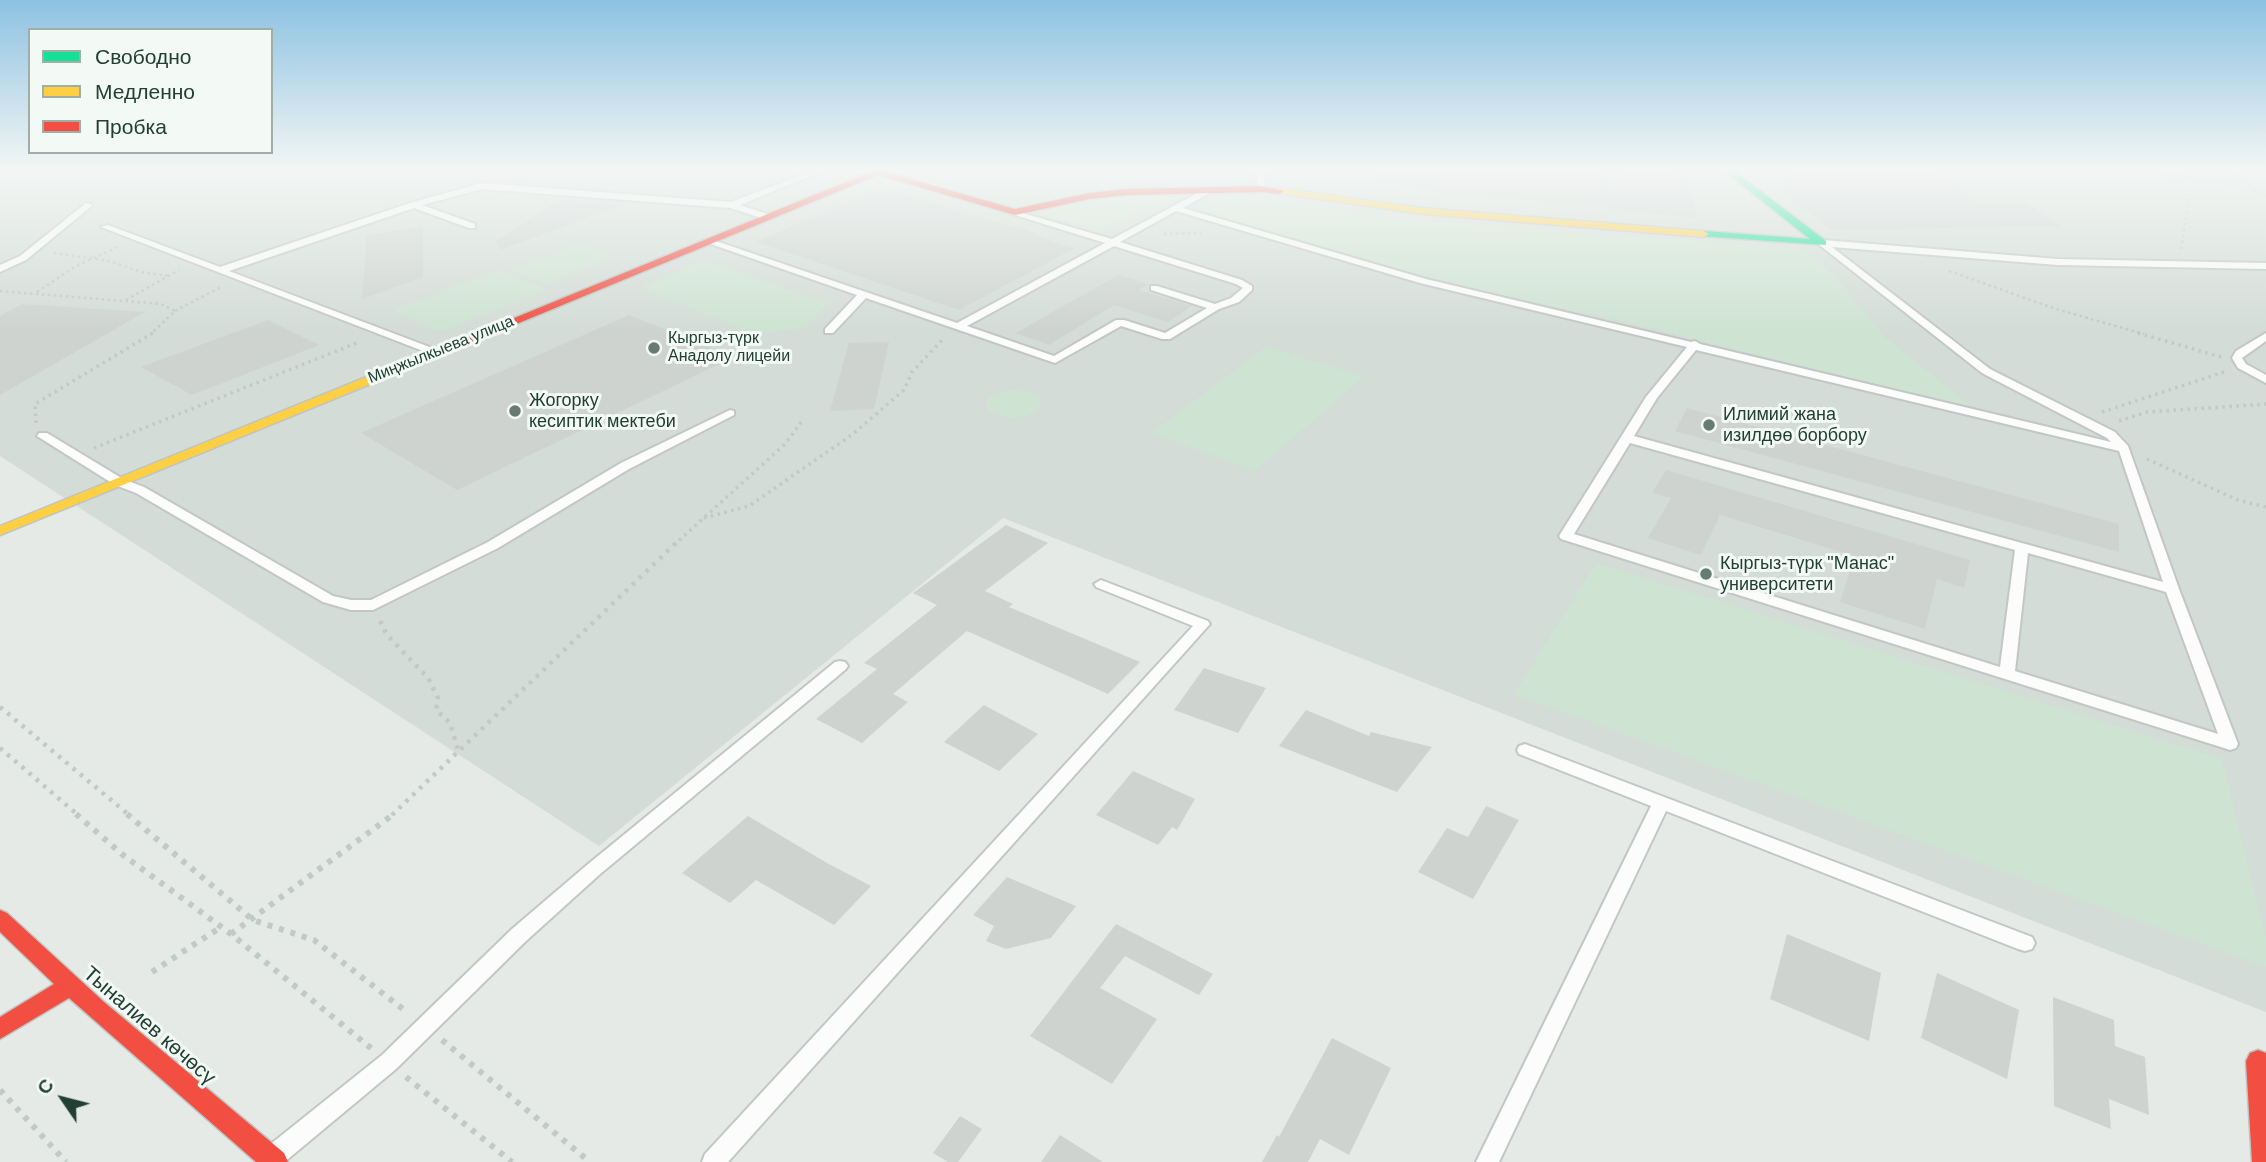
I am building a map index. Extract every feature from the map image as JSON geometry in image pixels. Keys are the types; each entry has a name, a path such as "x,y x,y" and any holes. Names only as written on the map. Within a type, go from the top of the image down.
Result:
{"street":[{"name":"Миңжылкыева улица","path":"0,530 750,224"},
{"path":"1587,224 1822,243"},
{"path":"1798,224 1822,243"},
{"name":"Тыналиев көчөсү","path":"0,919 69,986 273,1160"},
{"path":"0,1029 69,986"},
{"path":"2258,1060 2265,1162"}],"lane":[{"path":"0,270 23,258 65,224"},
{"path":"222,270 357,224"},
{"path":"467,224 472,226"},
{"path":"707,241 864,294 953,331 1055,360 1120,322 1166,337 1215,307 1235,300 1249,288 1239,282 1054,224"},
{"path":"953,331 1147,224"},
{"path":"1228,224 1423,281 1695,344 2124,449"},
{"path":"105,228 436,352"},
{"path":"1822,243 2058,262 2266,266"},
{"path":"1695,344 1652,397 1566,536 2230,744 2172,590 2124,449 2098,425 1986,371 1822,243"},
{"path":"1154,288 1215,307"},
{"path":"829,331 864,294"},
{"path":"2266,336 2240,353 2239,362 2266,380"},
{"path":"43,436 119,482 140,490 328,599 351,606 373,605 493,545 625,466 730,413"},
{"path":"1627,438 2172,590"},
{"path":"2007,674 2022,548"},
{"path":"713,1162 1203,625 1101,584"},
{"path":"273,1160 389,1062 519,935 593,870 840,666"},
{"path":"1525,750 1660,805 2025,943"},
{"path":"1487,1162 1660,805"}],"path":[{"path":"2179,264 2185,224"},
{"path":"1128,235 1244,229"},
{"path":"36,292 76,267 122,245"},
{"path":"49,252 169,276"},
{"path":"125,300 183,268"},
{"path":"1945,270 2056,309 2239,362"},
{"path":"43,436 34,420 35,404 153,333 175,311 228,284"},
{"path":"0,291 161,304 175,311"},
{"path":"703,518 749,506 853,434 904,390 912,372 932,348 953,331"},
{"path":"75,456 370,337"},
{"path":"2239,362 2226,372 2104,410 2099,415 2098,425 2147,412 2266,404"},
{"path":"231,934 382,825 703,518 785,444 802,421"},
{"path":"2124,449 2238,500 2266,507"},
{"path":"373,605 387,635 428,678 438,698 436,710 450,723 459,753"},
{"path":"0,707 253,920 314,940 424,1025 590,1162"},
{"path":"0,748 123,855 221,926 512,1162"},
{"path":"152,972 221,926"},
{"path":"0,1090 65,1162"}],"shaded area":[{"name":"Кыргыз-түрк \"Манас\" университети","path":"0,224 2266,224 2266,1012 1003,518 599,846 0,456"}],"green space":[{"path":"1078,224 1115,224 1100,231"},
{"path":"1243,224 1467,224 1803,249 1833,274 1886,338 1975,409 1610,318 1450,284"},
{"path":"580,244 614,257 546,284 512,270"},
{"path":"703,260 828,304 805,328 755,334 640,288"},
{"path":"499,270 547,289 440,332 394,310"},
{"path":"1267,346 1364,377 1255,471 1151,433"},
{"path":"1014,389 1037,395 1041,399 1039,409 1027,416 1009,418 987,410 986,401 991,396"},
{"path":"1596,563 2222,759 2266,937 2266,967 1514,694"}],"building":[{"path":"522,224 570,224 500,250 496,241"},
{"path":"797,224 1005,224 1075,248 959,310 756,242"},
{"path":"1824,224 2062,226 1831,230"},
{"path":"423,227 423,277 362,299 367,235"},
{"path":"1118,275 1148,284 1138,290 1192,306 1168,322 1114,305 1049,345 1016,333"},
{"path":"22,304 145,312 0,395 0,316"},
{"name":"Жогорку кесиптик мектеби","path":"629,315 734,357 457,490 361,433"},
{"path":"268,320 319,345 192,395 141,367"},
{"path":"889,342 874,409 830,411 849,343"},
{"path":"1687,408 2119,524 2119,552 1675,431"},
{"path":"1666,470 1970,560 1964,588 1937,579 1925,629 1840,602 1855,556 1720,515 1701,555 1648,538 1671,498 1652,493"},
{"path":"1006,525 1048,543 985,591 1013,604 1009,607 1140,662 1108,694 967,631 893,694 908,702 862,743 816,719 877,669 864,663 937,605 913,593"},
{"path":"1204,668 1266,688 1238,733 1174,710"},
{"path":"984,705 1038,734 999,771 944,742"},
{"path":"1306,710 1369,736 1371,732 1432,747 1397,792 1279,746"},
{"path":"1133,771 1195,799 1177,830 1172,827 1158,845 1096,815"},
{"path":"1486,806 1519,820 1473,899 1418,872 1447,828 1468,837"},
{"path":"748,816 871,886 834,925 756,880 730,903 682,873"},
{"path":"1007,877 1076,906 1051,938 1006,949 986,941 994,926 973,915"},
{"path":"1116,924 1213,974 1199,995 1125,956 1100,988 1157,1019 1112,1084 1030,1036"},
{"path":"1787,934 1881,973 1869,1041 1770,999"},
{"path":"1937,973 2019,1010 2007,1079 1921,1038"},
{"path":"2053,997 2114,1020 2115,1046 2145,1057 2149,1115 2109,1099 2111,1129 2054,1106"},
{"path":"1332,1038 1391,1068 1349,1155 1320,1139 1308,1162 1262,1162 1277,1135 1279,1137"},
{"path":"960,1116 982,1129 958,1162 948,1162 933,1153"},
{"path":"1060,1135 1103,1162 1041,1162"}],"traffic: fast":[{"path":"1704,234 1822,243 1798,224"}],"traffic: slow":[{"path":"1584,224 1704,234"},
{"path":"0,531 391,371"}],"traffic: jam":[{"path":"391,371 750,224"},
{"path":"0,919 96,1009 275,1162"},
{"path":"0,1029 69,986"},
{"path":"2258,1061 2265,1162"}],"place":[{"name":"Кыргыз-түрк Анадолу лицейи","path":"654,348"},
{"name":"Жогорку кесиптик мектеби","path":"515,411"},
{"name":"Илимий жана изилдөө борбору","path":"1709,425"},
{"name":"Кыргыз-түрк \"Манас\" университети","path":"1706,574"}]}
